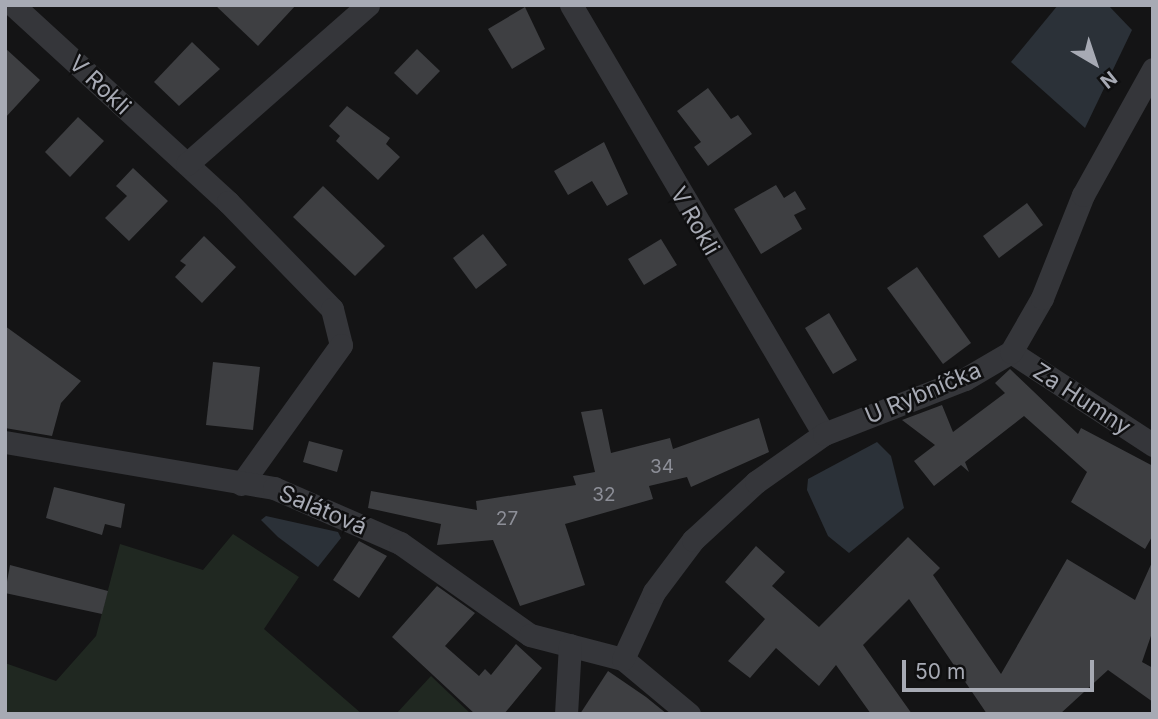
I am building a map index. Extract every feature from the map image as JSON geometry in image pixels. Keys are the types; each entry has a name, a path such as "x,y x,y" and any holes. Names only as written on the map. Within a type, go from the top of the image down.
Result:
{"street":[{"name":"V Rokli","path":"13,5 187,164 332,309 341,345 242,484"},
{"path":"187,164 368,5"},
{"name":"V Rokli","path":"571,5 824,434"},
{"path":"1012,352 1042,298 1083,195 1153,69"},
{"name":"U Rybníčka","path":"623,659 654,592 693,540 756,482 824,434 965,379 1012,352"},
{"name":"Za Humny","path":"1012,352 1153,445"},
{"name":"Salátová","path":"5,442 274,488 400,544 530,635 623,659"},
{"path":"566,714 570,645"},
{"path":"623,659 689,714"}],"shaded area":[{"path":"1058,5 1108,5 1132,30 1085,128 1011,62"},
{"path":"877,442 891,456 904,508 849,553 828,536 807,490 808,479"},
{"path":"266,516 338,532 341,538 318,567 278,537 261,520"},
{"path":"233,534 299,577 264,629 362,714 5,714 5,663 56,681 96,636 120,544 203,570"},
{"path":"431,676 471,714 396,714"}],"building":[{"path":"215,5 296,5 258,46"},
{"path":"525,7 545,49 512,69 488,29"},
{"path":"192,42 220,69 179,106 154,82"},
{"path":"5,48 40,80 5,118"},
{"path":"417,49 440,71 417,95 394,73"},
{"path":"708,88 731,119 738,115 752,134 708,166 694,147 701,142 677,111"},
{"path":"347,106 390,138 386,144 400,157 378,180 336,141 340,136 329,126"},
{"path":"78,117 104,141 70,177 45,152"},
{"path":"604,142 628,194 607,206 592,181 568,195 554,171"},
{"path":"133,168 168,201 129,241 105,218 127,196 116,186"},
{"path":"776,185 784,198 795,191 806,209 794,215 802,229 761,254 734,209"},
{"path":"323,186 385,246 355,276 293,217"},
{"path":"1027,203 1043,225 999,258 983,236"},
{"path":"483,234 507,265 476,289 453,258"},
{"path":"204,236 236,267 202,303 175,277 186,265 180,261"},
{"path":"661,239 677,265 644,285 628,259"},
{"path":"917,267 971,343 943,364 887,288"},
{"path":"829,313 857,360 833,374 805,328"},
{"path":"5,326 81,381 61,403 52,436 5,428"},
{"path":"213,362 260,367 253,430 206,425"},
{"path":"1010,369 1078,434 1081,428 1153,466 1153,535 1145,549 1071,502 1087,472 1024,416 965,462 969,472 961,465 934,486 914,461 935,445 902,420 942,405 953,432 1005,393 995,383"},
{"path":"602,409 611,453 670,438 673,449 759,418 769,452 691,487 687,477 649,486 653,499 565,524 585,585 520,606 493,540 437,545 441,524 368,508 371,491 477,510 476,501 576,485 573,476 595,472 581,412"},
{"path":"309,441 343,450 337,472 303,462"},
{"path":"54,487 125,504 121,528 105,524 102,535 46,518"},
{"path":"908,537 940,568 933,575 1001,674 1067,559 1135,600 1153,560 1153,630 1142,662 1153,668 1153,702 1108,670 1060,714 987,714 909,599 863,645 912,714 871,714 836,665 819,686 776,648 750,678 728,661 765,619 725,582 756,546 785,572 772,586 819,627"},
{"path":"359,541 387,556 359,598 333,580"},
{"path":"10,565 108,591 102,614 5,593"},
{"path":"437,586 475,613 445,646 479,676 485,669 491,675 516,644 542,668 504,714 475,714 392,637"},
{"path":"608,671 646,697 667,714 580,714"}]}
